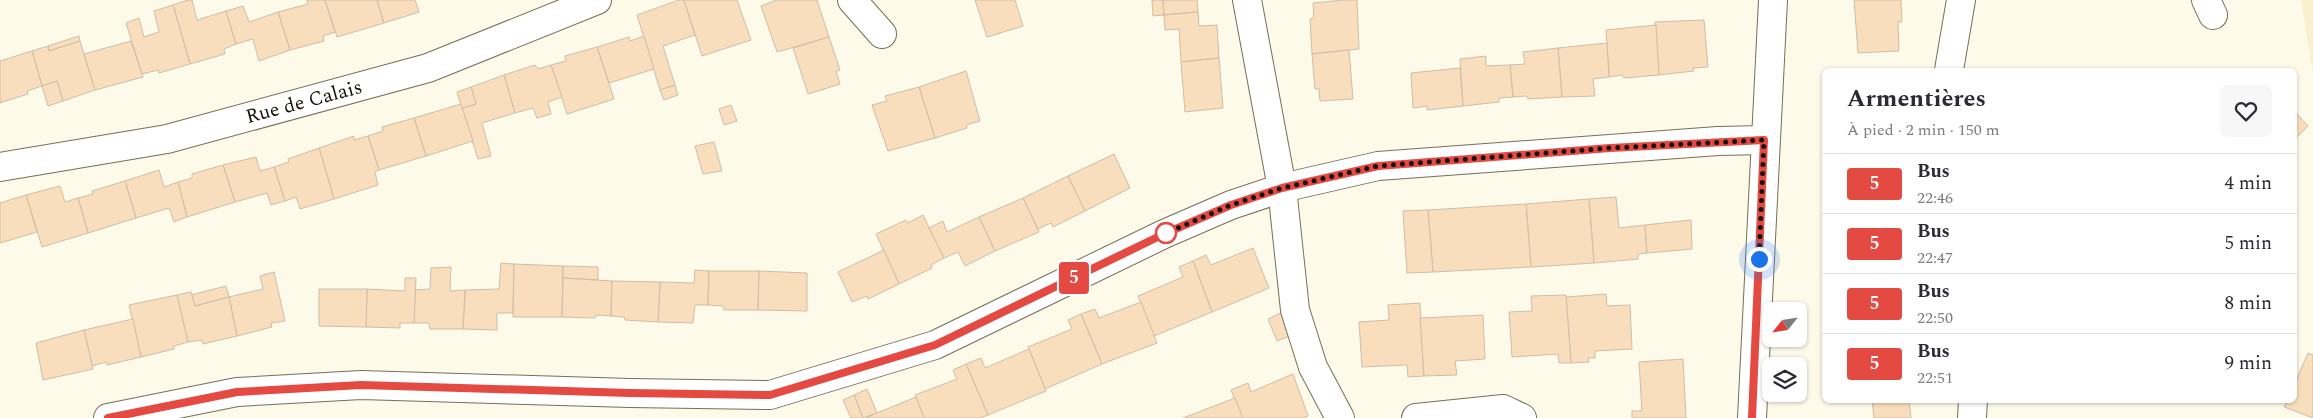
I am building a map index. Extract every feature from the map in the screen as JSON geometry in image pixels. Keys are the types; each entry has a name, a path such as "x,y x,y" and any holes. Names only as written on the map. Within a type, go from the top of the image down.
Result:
{"street":[{"name":"Rue de Calais","path":"0,167 167,139 428,68 597,0"},
{"path":"852,0 882,34"},
{"path":"1247,0 1282,188 1295,310 1313,367 1340,418"},
{"path":"1752,418 1764,140 1773,0"},
{"path":"1949,68 1961,0"},
{"path":"108,418 237,392 361,385 620,393 770,395 935,345 1164,234 1231,205 1282,188 1378,166 1650,146 1764,140"},
{"path":"1972,403 1972,418"},
{"path":"1416,418 1503,409 1522,418"}],"shaded area":[{"path":"2301,0 2313,0 2313,73 2311,62"}],"building":[{"path":"192,0 197,20 226,11 236,44 224,49 225,54 190,64 173,5"},
{"path":"307,0 325,0 335,32 323,36 324,41 290,50 278,12 308,4"},
{"path":"325,0 377,0 384,23 337,37"},
{"path":"377,0 415,0 419,12 384,23"},
{"path":"679,0 684,0 695,35 663,46 675,85 660,90 637,15"},
{"path":"684,0 737,0 751,40 702,56"},
{"path":"776,0 817,0 829,37 777,52 761,6"},
{"path":"975,0 1015,0 1023,26 987,37"},
{"path":"1152,0 1163,0 1164,15 1153,16"},
{"path":"1163,0 1197,0 1198,12 1164,15"},
{"path":"1357,0 1359,49 1312,54 1310,19 1314,18 1313,3"},
{"path":"1854,0 1901,0 1902,22 1898,22 1899,51 1858,53"},
{"path":"173,5 190,64 159,73 158,70 142,74 126,23 139,18 144,37 159,32 154,11"},
{"path":"243,6 249,22 278,12 290,50 259,61 253,39 236,44 226,11"},
{"path":"1198,12 1199,26 1217,25 1219,58 1181,62 1179,29 1165,30 1164,15"},
{"path":"1704,20 1708,67 1693,68 1694,71 1659,75 1655,22"},
{"path":"1656,25 1659,75 1624,78 1622,75 1609,77 1606,30"},
{"path":"79,36 80,41 49,51 48,46"},
{"path":"644,36 654,69 609,83 597,47 629,37 630,41"},
{"path":"829,37 840,70 836,71 840,84 808,94 793,48"},
{"path":"80,41 95,90 63,101 57,81 42,86 32,51 48,46 49,51"},
{"path":"131,41 143,77 95,90 84,54"},
{"path":"1607,43 1609,77 1593,79 1595,96 1562,97 1558,48"},
{"path":"597,47 614,99 567,114 551,65 566,61 565,56"},
{"path":"1558,48 1562,97 1528,99 1527,96 1513,97 1510,65 1525,64 1523,52"},
{"path":"1349,50 1353,99 1320,101 1319,89 1315,89 1312,54"},
{"path":"32,51 42,86 27,91 28,94 0,103 0,61"},
{"path":"1486,56 1486,66 1510,65 1513,97 1499,98 1499,102 1463,106 1460,59"},
{"path":"1219,58 1223,108 1185,112 1181,62"},
{"path":"535,65 538,69 551,65 562,97 548,102 551,114 537,118 533,108 515,113 504,75"},
{"path":"1460,68 1463,106 1427,110 1427,106 1413,108 1411,73"},
{"path":"966,71 980,121 966,125 967,128 935,138 919,87"},
{"path":"504,75 515,113 482,123 491,156 478,159 462,108 476,104 471,87"},
{"path":"57,81 63,101 48,106 42,86"},
{"path":"675,85 678,95 664,100 660,90"},
{"path":"471,87 476,104 462,108 457,92"},
{"path":"919,87 935,138 888,151 872,105 887,101 885,96"},
{"path":"461,104 473,141 426,156 414,118"},
{"path":"731,105 737,121 724,125 719,109"},
{"path":"2297,114 2308,126 2297,137"},
{"path":"414,118 426,156 379,170 368,136 383,131 382,127"},
{"path":"354,136 354,140 368,136 379,170 375,172 378,185 334,199 319,148"},
{"path":"714,142 722,171 703,174 695,146"},
{"path":"319,148 334,199 300,209 296,197 285,201 274,167 289,162 288,159"},
{"path":"1114,154 1130,188 1085,211 1068,176"},
{"path":"256,157 260,171 274,167 285,201 271,205 267,193 235,202 223,165"},
{"path":"223,165 235,202 187,217 178,182 192,178 192,174"},
{"path":"159,170 164,187 178,182 187,217 174,222 169,208 136,218 125,181"},
{"path":"1068,176 1085,211 1053,227 1051,223 1038,229 1023,198"},
{"path":"125,181 136,218 88,233 78,198 93,194 92,191"},
{"path":"60,186 65,202 78,198 88,233 42,247 26,195"},
{"path":"26,195 37,232 0,243 0,203"},
{"path":"1616,197 1619,228 1645,225 1647,253 1638,254 1638,259 1594,263 1589,199"},
{"path":"1023,198 1039,232 995,251 979,217"},
{"path":"1589,199 1594,263 1531,267 1526,204"},
{"path":"1526,204 1531,267 1433,272 1428,210"},
{"path":"1428,210 1433,272 1407,273 1403,211"},
{"path":"923,215 944,258 931,265 932,268 899,284 876,234 906,220 908,223"},
{"path":"979,217 995,251 965,266 958,252 944,258 929,228 943,221 947,232"},
{"path":"1691,220 1692,249 1647,253 1645,225"},
{"path":"1253,248 1269,288 1212,312 1193,261 1206,255 1211,265"},
{"path":"884,250 899,284 868,299 867,296 852,302 838,272"},
{"path":"1193,261 1212,312 1154,336 1138,296 1183,277 1179,267"},
{"path":"501,263 514,264 513,313 497,313 497,330 463,329 465,290 499,289"},
{"path":"514,264 563,266 562,317 513,317"},
{"path":"563,266 598,267 598,280 563,278"},
{"path":"451,267 450,291 465,290 463,329 430,329 429,323 414,323 415,290 430,289 431,268"},
{"path":"695,270 709,271 708,305 695,305 693,323 658,322 660,282 694,283"},
{"path":"709,271 759,271 758,310 724,310 723,306 708,305"},
{"path":"759,271 807,273 807,311 758,310"},
{"path":"274,272 285,321 271,323 272,327 237,336 229,297 263,289 260,276"},
{"path":"405,278 416,278 414,323 400,323 400,328 366,327 367,289 405,291"},
{"path":"563,278 612,281 611,316 596,315 595,318 562,317"},
{"path":"612,281 660,282 658,322 625,320 624,317 611,316"},
{"path":"226,286 229,297 195,306 191,295"},
{"path":"319,289 367,289 366,327 319,326"},
{"path":"191,292 195,306 229,297 237,336 203,344 202,340 188,342 177,295"},
{"path":"1606,294 1607,306 1630,305 1632,349 1595,351 1595,358 1588,358 1589,362 1571,363 1566,297"},
{"path":"177,295 188,342 174,346 174,349 141,357 129,305"},
{"path":"1566,295 1571,363 1559,363 1558,354 1512,357 1509,312 1532,311 1531,296"},
{"path":"1141,302 1157,343 1102,364 1081,314 1095,309 1099,318"},
{"path":"1420,303 1424,376 1408,377 1407,365 1362,367 1359,322 1389,320 1388,305"},
{"path":"1287,310 1295,334 1277,341 1268,319"},
{"path":"1081,314 1102,364 1045,389 1028,347 1072,329 1068,320"},
{"path":"1483,315 1485,359 1455,361 1457,375 1424,376 1420,318"},
{"path":"133,319 141,357 107,365 106,362 92,366 84,330"},
{"path":"84,330 93,369 43,380 36,343"},
{"path":"1029,349 1046,391 988,415 966,364 981,358 985,368"},
{"path":"2308,353 2313,355 2313,418 2284,407 2286,403 2297,403 2297,378"},
{"path":"1683,359 1686,418 1632,418 1632,411 1642,411 1639,362"},
{"path":"966,364 988,415 980,418 924,418 915,395 957,379 953,370"},
{"path":"1293,374 1308,416 1303,418 1243,418 1231,390 1248,383 1251,392"},
{"path":"867,389 877,413 863,418 854,395"},
{"path":"854,395 863,418 851,418 843,400"},
{"path":"916,397 924,418 866,418 877,413"},
{"path":"1235,398 1243,418 1183,418"},
{"path":"1872,403 1909,403 1911,418 1874,418"}],"bus line":[{"name":"5","path":"108,418 237,392 361,385 770,395 935,345 1164,234 1231,205 1282,188 1378,166 1610,148 1764,140 1752,418"}],"route":[{"path":"1166,233 1164,234 1231,205 1282,188 1378,166 1610,148 1764,140 1759,259"}]}
